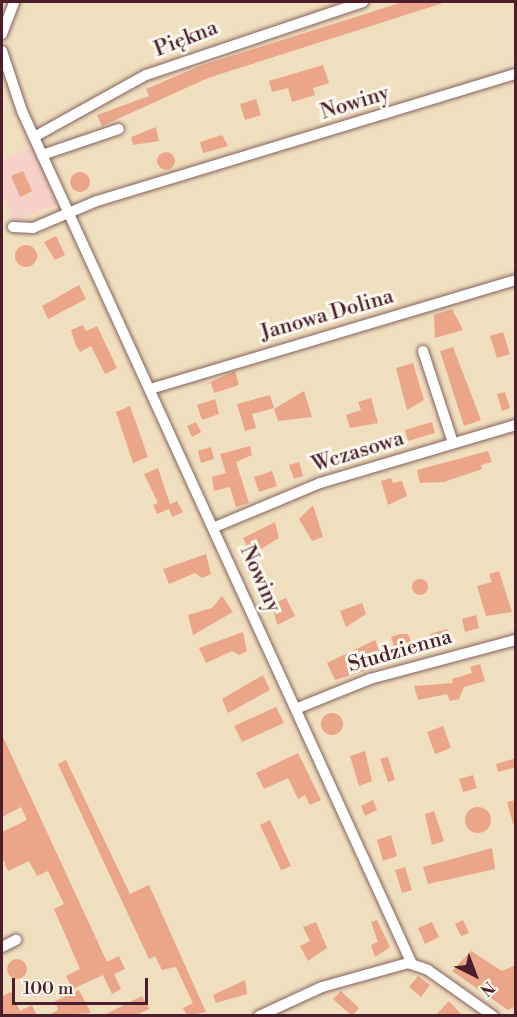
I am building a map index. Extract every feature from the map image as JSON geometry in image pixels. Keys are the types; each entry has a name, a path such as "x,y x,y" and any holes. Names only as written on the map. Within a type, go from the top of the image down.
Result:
{"street":[{"path":"2,34 14,2"},
{"name":"Piękna","path":"34,137 146,75 363,2"},
{"name":"Nowiny","path":"2,51 34,137 68,213 298,708 412,964"},
{"name":"Nowiny","path":"68,213 516,74"},
{"path":"42,155 119,129"},
{"path":"12,227 33,228 68,213"},
{"name":"Janowa Dolina","path":"150,389 516,280"},
{"path":"423,351 453,443"},
{"name":"Wczasowa","path":"215,527 320,483 516,425"},
{"name":"Studzienna","path":"298,708 370,679 516,640"},
{"path":"2,947 16,940"},
{"path":"259,1016 329,984 412,964 493,1016"}],"shaded area":[{"path":"33,147 58,204 13,221 2,196 2,161"}],"building":[{"path":"403,2 443,3 208,78 102,126 97,115 149,96 146,89 200,66"},
{"path":"323,65 329,83 313,88 315,95 292,102 288,88 272,92 269,81"},
{"path":"256,99 261,115 245,120 240,104"},
{"path":"156,127 159,141 133,145 131,137"},
{"path":"222,135 228,146 203,153 200,142"},
{"path":"166,152 172,155 175,161 172,167 166,170 160,167 157,161 160,155"},
{"path":"23,171 32,191 20,197 11,176"},
{"path":"80,172 87,175 90,182 87,189 80,192 73,189 70,182 73,175"},
{"path":"56,236 65,255 55,260 44,242"},
{"path":"26,245 34,248 37,256 34,264 26,267 18,264 15,256 18,248"},
{"path":"79,285 86,299 48,319 42,306"},
{"path":"452,309 463,330 435,338 434,315"},
{"path":"83,325 86,331 97,326 117,368 105,374 91,346 80,352 71,330"},
{"path":"503,332 510,354 497,358 490,336"},
{"path":"453,347 481,420 464,426 440,351"},
{"path":"413,363 424,400 407,410 396,368"},
{"path":"235,371 239,385 214,393 211,383 204,385"},
{"path":"304,391 312,417 278,421 274,409"},
{"path":"505,392 510,408 502,411 497,394"},
{"path":"270,395 274,408 252,414 256,428 245,431 237,404"},
{"path":"371,398 378,423 350,428 346,415 361,410 358,402"},
{"path":"215,399 219,414 202,420 197,405"},
{"path":"130,406 148,457 133,463 116,412"},
{"path":"196,422 201,432 192,437 187,426"},
{"path":"432,422 435,433 408,441 405,430"},
{"path":"250,446 252,455 236,462 249,503 236,507 230,487 214,491 212,477 226,473 220,454"},
{"path":"211,447 214,459 201,463 198,451"},
{"path":"488,451 492,462 481,465 482,469 444,482 420,483 417,470"},
{"path":"299,462 303,476 294,479 289,465"},
{"path":"158,468 170,504 177,501 183,512 172,517 169,509 157,514 153,505 158,503 144,474"},
{"path":"272,471 277,486 259,492 254,477"},
{"path":"391,478 393,483 402,481 407,496 388,505 381,481"},
{"path":"313,505 323,537 312,541 299,519"},
{"path":"275,522 279,538 251,555 243,538"},
{"path":"206,554 211,574 202,578 195,573 169,584 163,569"},
{"path":"499,571 512,612 486,616 477,586 492,582 489,574"},
{"path":"420,579 426,581 428,587 426,593 420,595 414,593 412,587 414,581"},
{"path":"222,596 233,612 193,635 188,615 212,608"},
{"path":"286,598 295,616 277,625 272,604"},
{"path":"362,603 366,614 346,627 340,611"},
{"path":"476,615 479,628 465,632 462,619"},
{"path":"447,629 450,641 433,645 430,634"},
{"path":"243,632 247,651 239,655 232,651 206,663 199,648"},
{"path":"408,634 412,645 398,657 391,637"},
{"path":"375,640 381,655 369,659 373,668 335,680 327,663"},
{"path":"480,664 485,681 464,687 459,699 450,701 447,694 418,700 414,686 453,683 452,679 472,673 470,667"},
{"path":"263,675 270,690 228,713 222,699"},
{"path":"276,707 284,723 242,742 234,726"},
{"path":"332,713 340,716 343,724 340,732 332,735 324,732 321,724 324,716"},
{"path":"443,726 451,748 435,754 427,732"},
{"path":"2,735 107,962 119,956 125,969 114,974 121,989 112,994 103,975 73,989 66,976 80,969 54,909 64,904 48,871 37,876 29,861 8,871 2,857 2,832 27,820 21,807 2,817"},
{"path":"365,751 372,781 359,786 350,756"},
{"path":"298,753 321,800 310,805 305,795 298,799 288,778 264,789 256,773"},
{"path":"388,757 395,780 388,782 380,759"},
{"path":"516,758 516,767 498,772 496,764"},
{"path":"66,760 130,894 149,885 206,1012 187,1016 183,1008 193,1003 176,967 162,970 155,956 149,959 58,764"},
{"path":"473,775 477,788 463,792 459,779"},
{"path":"373,800 377,810 365,816 361,806"},
{"path":"516,800 516,823 513,824 507,802"},
{"path":"478,807 487,811 491,820 487,829 478,833 469,829 465,820 469,811"},
{"path":"434,811 444,841 432,845 425,814"},
{"path":"270,820 291,866 281,870 260,825"},
{"path":"391,835 397,856 383,861 377,840"},
{"path":"492,848 495,869 428,884 423,867"},
{"path":"405,867 412,890 402,893 395,870"},
{"path":"377,920 390,947 375,957 371,945 378,942 371,922"},
{"path":"463,920 469,933 461,936 455,924"},
{"path":"316,922 327,948 308,961 300,946 310,941 303,927"},
{"path":"432,922 439,937 425,944 418,928"},
{"path":"471,951 502,971 516,965 516,1006 508,1010 452,971"},
{"path":"13,959 21,959 27,965 27,973 21,979 13,979 7,973 7,965"},
{"path":"418,976 430,985 421,997 409,987"},
{"path":"245,980 247,994 216,1003 213,995"},
{"path":"79,990 91,1013 47,1016 58,1010 55,1001"},
{"path":"341,991 359,1008 352,1016 333,999"},
{"path":"11,992 20,1011 32,1005 37,1016 2,1016 2,996"},
{"path":"142,996 149,1009 134,1016 102,1016"},
{"path":"449,1001 463,1016 435,1016"}]}
